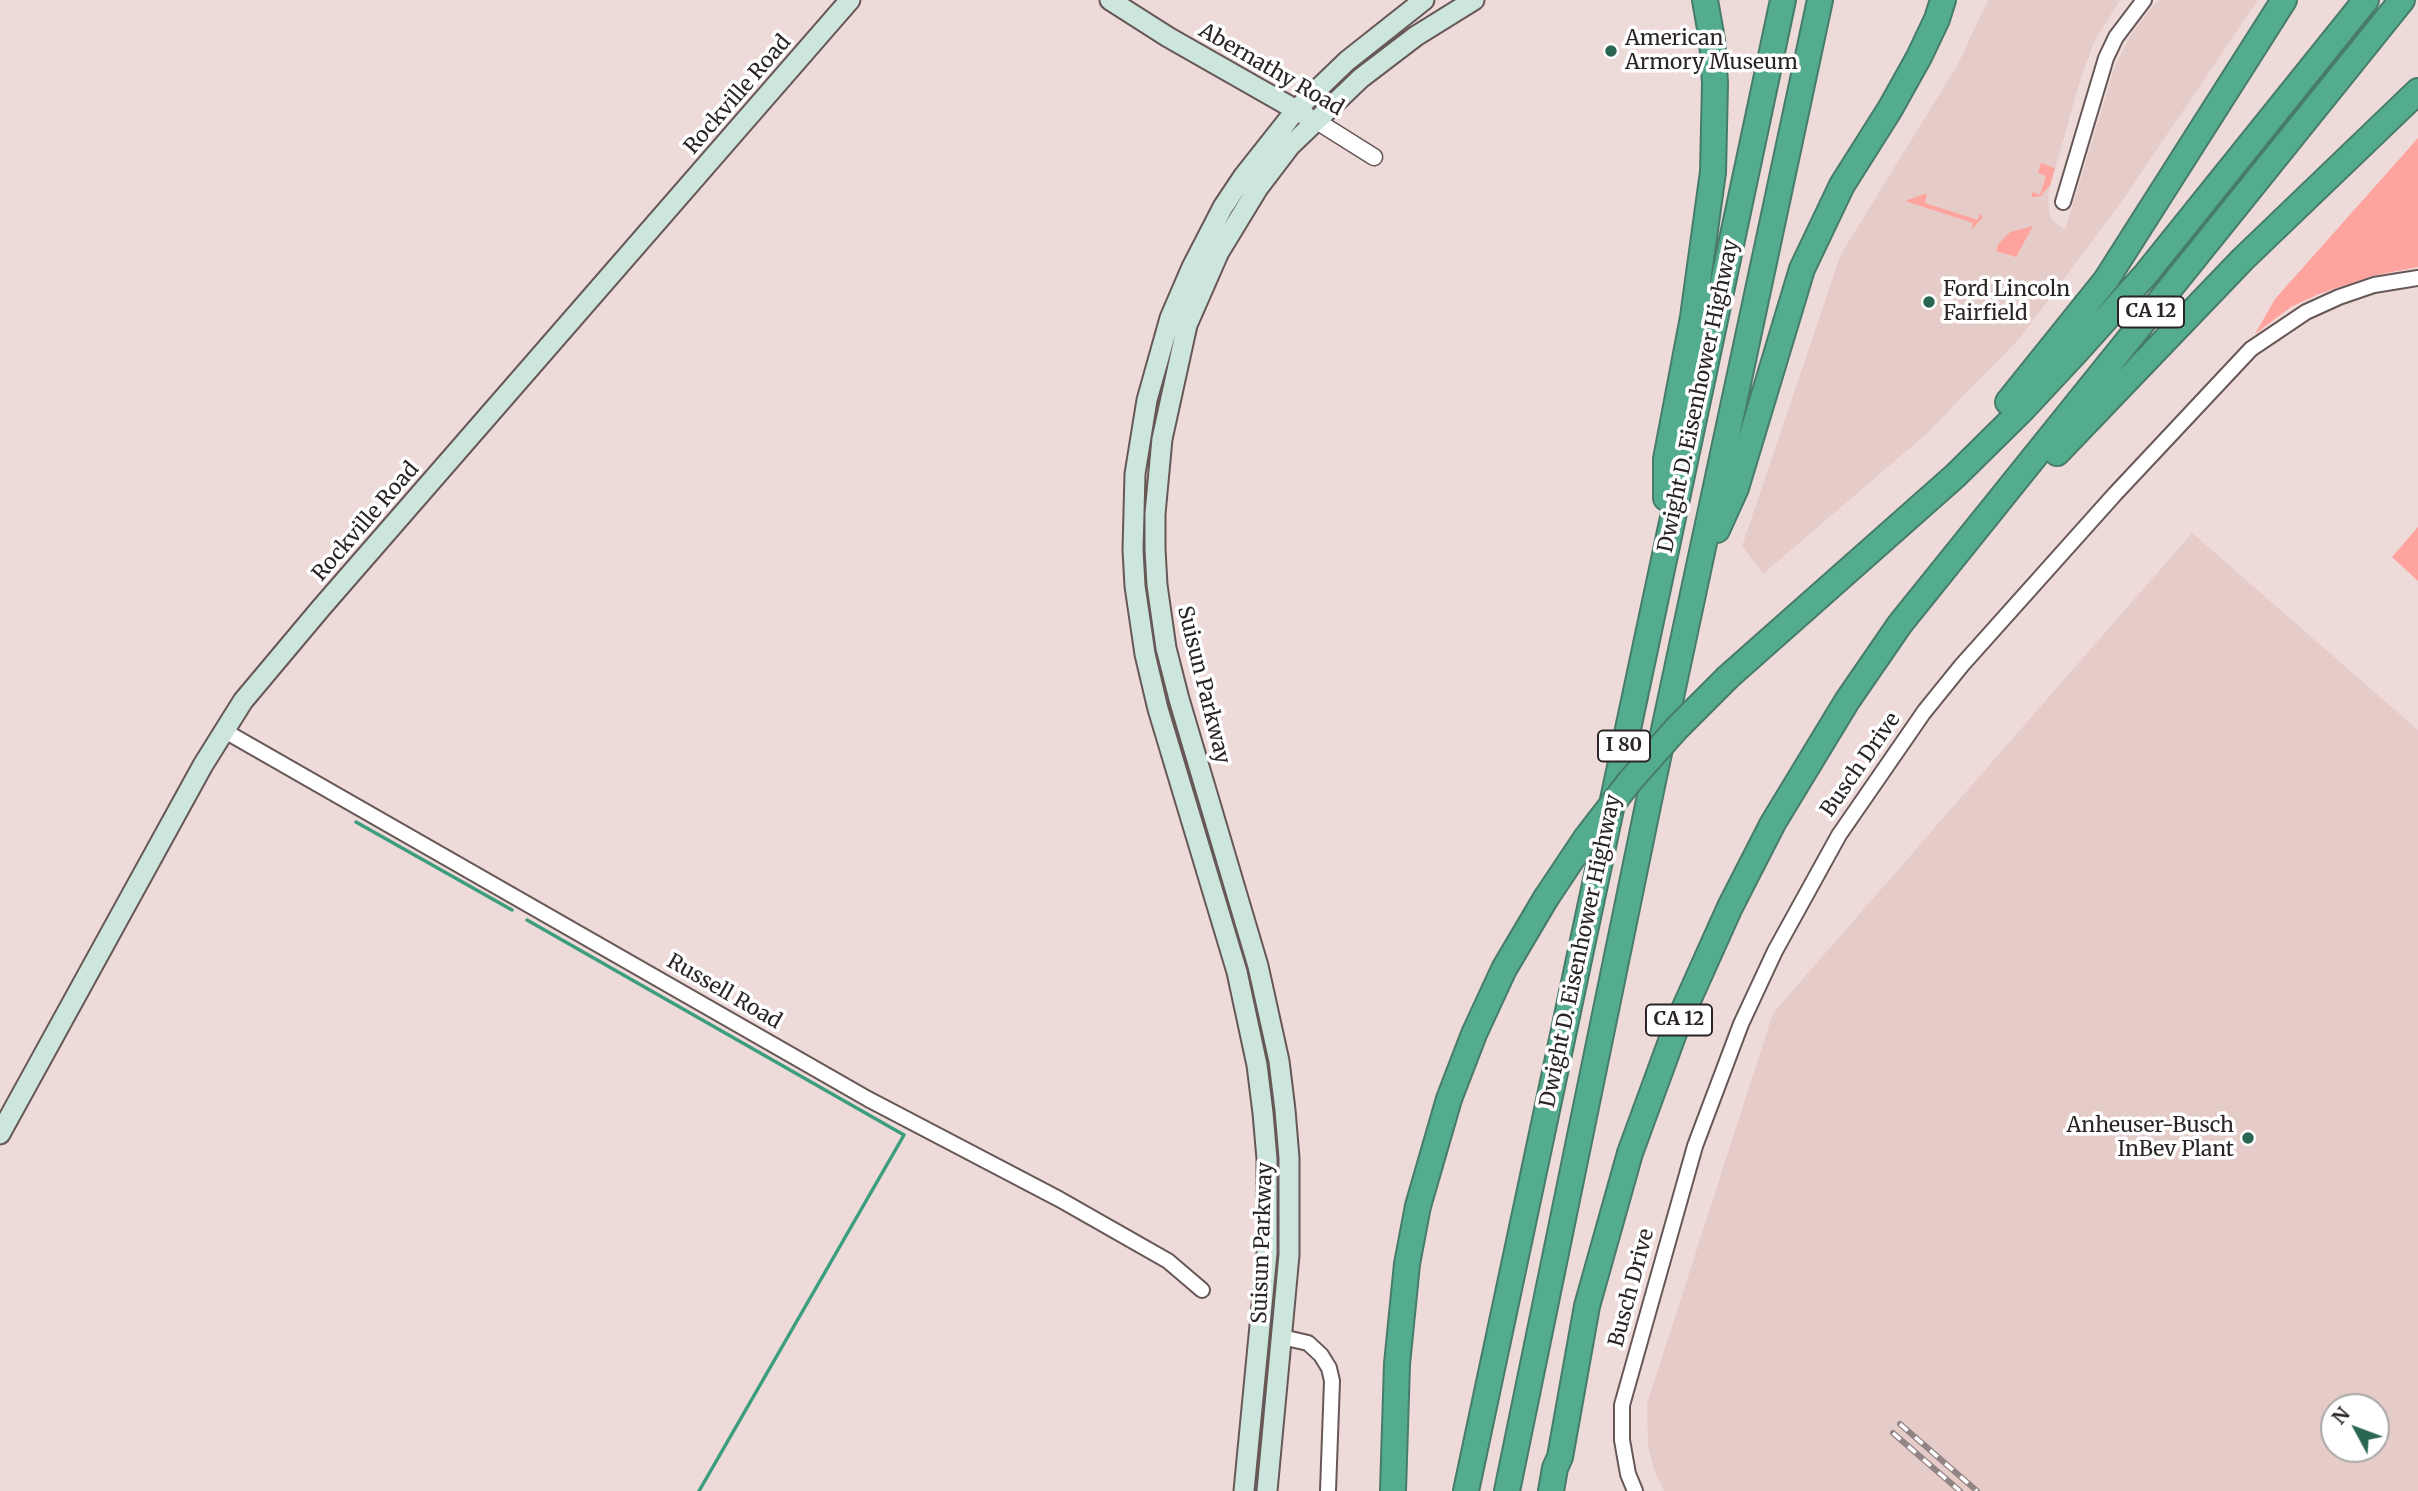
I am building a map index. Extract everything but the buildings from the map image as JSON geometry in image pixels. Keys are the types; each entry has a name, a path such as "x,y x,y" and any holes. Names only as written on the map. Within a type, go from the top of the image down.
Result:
{"highway":[{"path":"1667,545 1666,459 1693,317 1713,172 1715,83 1712,40 1705,0"},
{"name":"Dwight D. Eisenhower Highway","path":"1466,1491 1783,0"},
{"name":"Dwight D. Eisenhower Highway","path":"1507,1491 1701,554 1820,0"},
{"path":"1701,554 1721,523 1736,488 1802,269 1842,185 1919,57 1937,19 1942,0"},
{"path":"1841,578 2002,408 2106,280 2284,0"},
{"name":"CA 12","path":"1393,1491 1397,1364 1407,1264 1420,1195 1448,1099 1474,1034 1504,969 1546,898 1586,838 1630,781 1677,727 1728,677 1955,476 2077,351 2146,274 2366,0"},
{"name":"CA 12","path":"1551,1491 1560,1457 1587,1306 1611,1215 1650,1095 1677,1025 1730,906 1773,823 1847,701 1900,624 2402,0"},
{"path":"1900,624 2132,373 2243,260 2418,90"},
{"path":"1560,1457 1567,1469 1564,1491"}],"main road":[{"name":"Rockville Road","path":"0,1134 223,730 243,701 850,0"},
{"name":"Abernathy Road","path":"1110,0 1168,37 1315,120"},
{"name":"Suisun Parkway","path":"1244,1491 1267,1254 1267,1159 1263,1113 1257,1065 1237,972 1158,709 1145,654 1135,586 1135,474 1156,362 1180,292 1223,207 1296,110 1347,61 1424,0"},
{"name":"Suisun Parkway","path":"1267,1491 1283,1337 1290,1207 1288,1146 1279,1061 1258,966 1166,648 1157,585 1155,514 1159,464 1168,405 1187,325 1219,252 1251,198 1290,146 1315,120 1393,52 1474,0"}],"street":[{"path":"2063,202 2106,58 2116,37 2144,0"},
{"name":"Abernathy Road","path":"1315,120 1374,157"},
{"name":"Busch Drive","path":"1635,1491 1628,1474 1622,1440 1622,1405 1695,1146 1741,1024 1774,951 1839,835 1886,765 1962,665 2133,474 2250,349 2306,312 2339,297 2374,285 2418,278"},
{"name":"Russell Road","path":"223,730 868,1099 1059,1199 1168,1261 1202,1290"},
{"path":"1283,1337 1308,1343 1321,1355 1329,1368 1332,1381 1328,1491"}],"shaded area":[{"path":"1988,0 2120,0 2094,42 2080,81 2048,194 2049,213 2053,221 2065,230 2115,66 2130,36 2152,7 2160,0 2258,0 2120,204 2020,338 1926,434 1763,574 1742,546 1841,254 1958,64"},
{"path":"2418,138 2418,267 2372,276 2319,294 2291,307 2255,334 2275,299"},
{"path":"2041,163 2055,168 2050,185 2043,196 2032,197 2032,192 2040,195 2046,176 2038,173"},
{"path":"1927,194 1925,203 1978,220 1980,213 1983,217 1971,230 1973,223 1905,201"},
{"path":"2033,226 2016,257 1996,251 1999,243 2010,232"},
{"path":"2418,527 2418,581 2392,557"},
{"path":"2192,533 2418,730 2418,1491 1664,1491 1654,1470 1648,1445 1647,1404 1773,1013"}],"waterway":[{"path":"356,822 512,910"},
{"path":"527,920 904,1135 699,1491"}],"railway":[{"path":"1900,1424 1977,1491"},
{"path":"1893,1433 1960,1491"}],"place":[{"name":"American Armory Museum","path":"1611,51"},
{"name":"Ford Lincoln Fairfield","path":"1929,302"},
{"name":"Anheuser-Busch InBev Plant","path":"2248,1138"}]}
